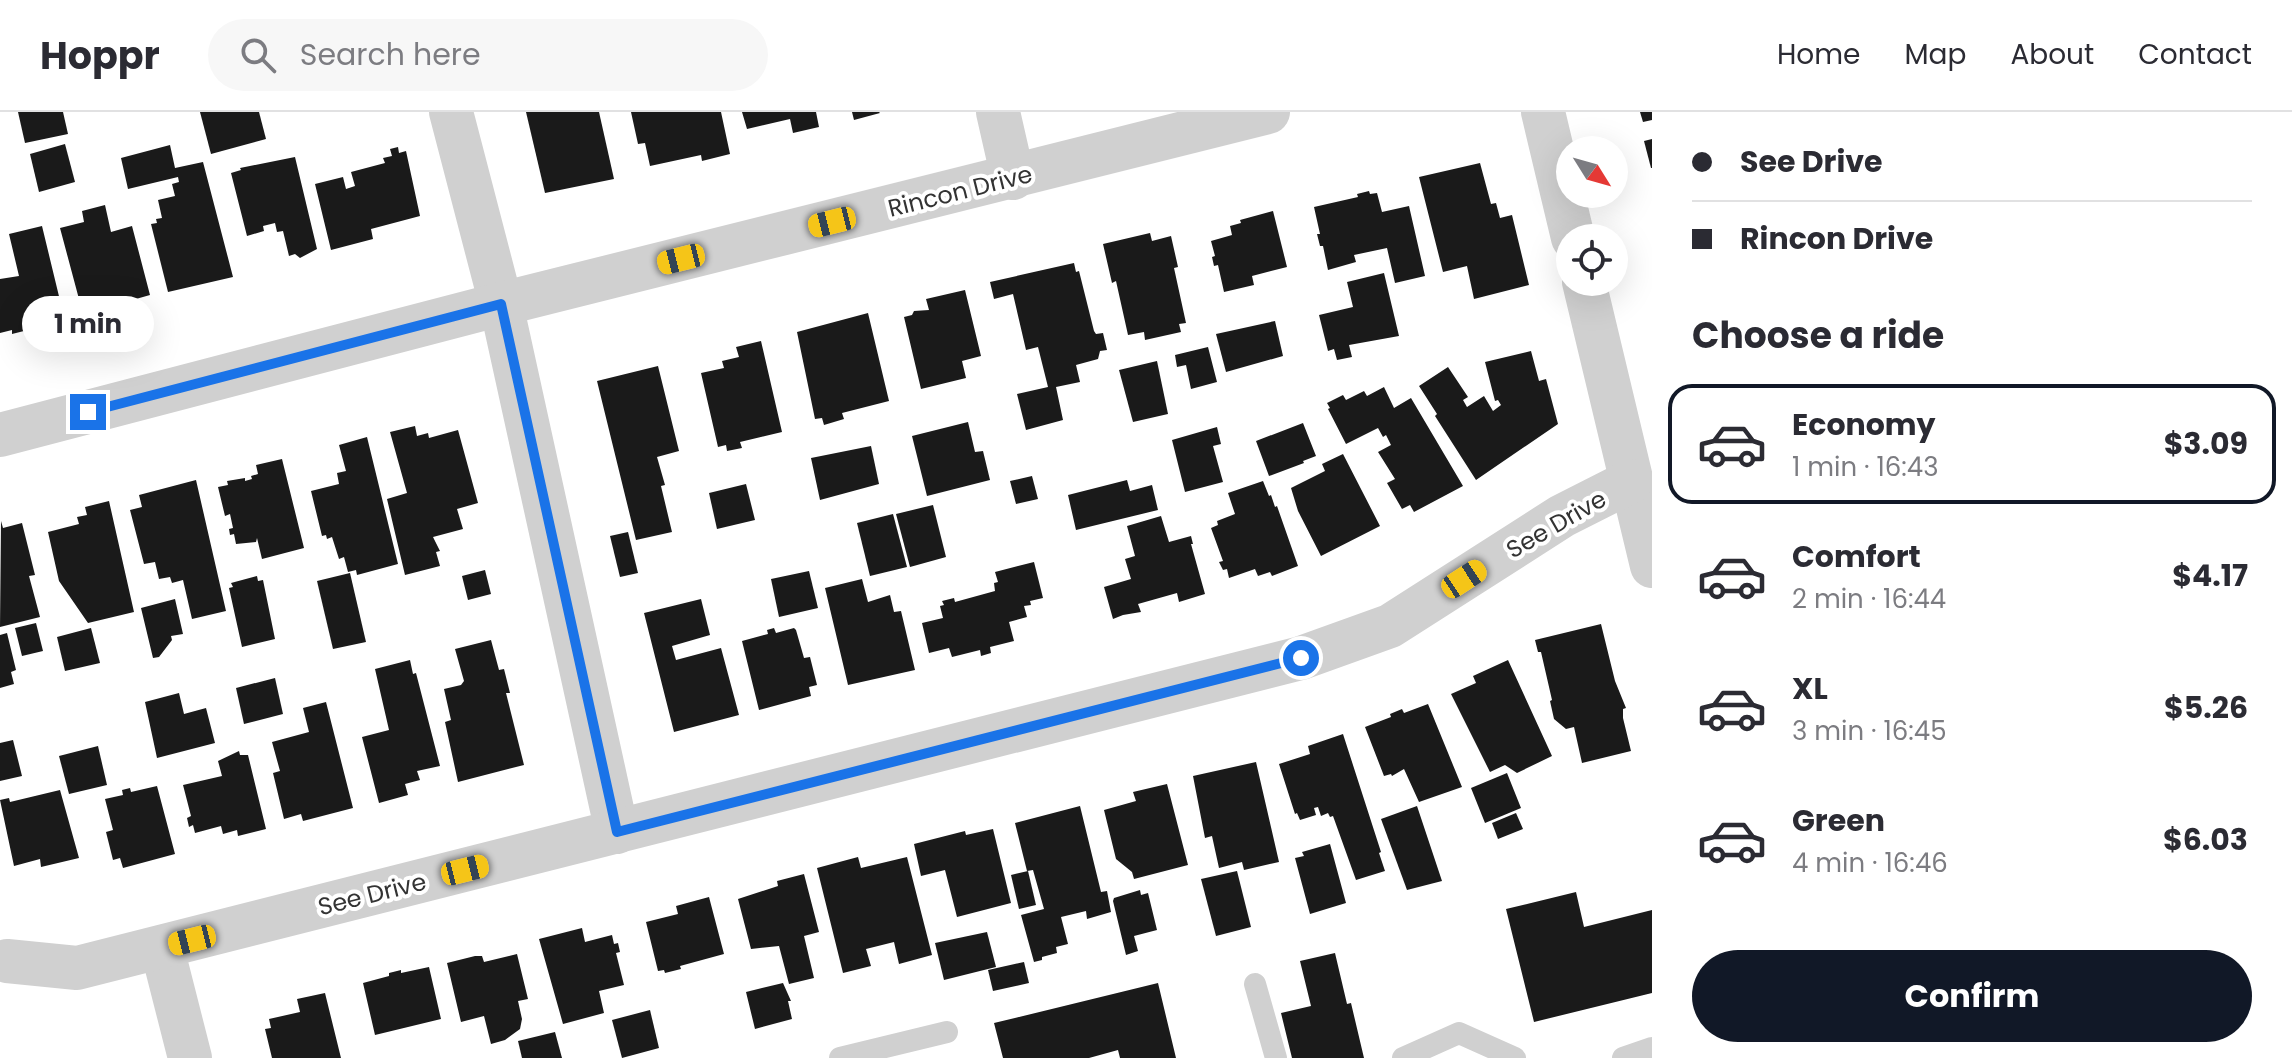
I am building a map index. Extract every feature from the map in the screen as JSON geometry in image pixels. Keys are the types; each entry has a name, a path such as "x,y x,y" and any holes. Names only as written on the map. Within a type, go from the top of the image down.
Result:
{"street":[{"path":"451,112 501,304 617,832"},
{"path":"998,112 1013,178"},
{"name":"Rincon Drive","path":"0,435 501,304 1268,112"},
{"path":"1543,112 1570,224"},
{"path":"1587,296 1652,566"},
{"name":"See Drive","path":"7,961 77,968 1301,658 1390,626 1562,516 1631,481"},
{"path":"162,948 190,1058"}],"lane":[{"path":"1255,984 1276,1058"},
{"path":"840,1058 947,1032"},
{"path":"1403,1058 1459,1033 1515,1058"},
{"path":"1623,1058 1652,1048"}],"building":[{"path":"18,112 63,112 68,134 25,143"},
{"path":"200,112 259,112 266,139 211,154"},
{"path":"526,112 599,112 614,179 545,193"},
{"path":"631,112 721,112 730,154 702,161 701,155 650,166 645,143 638,144"},
{"path":"742,112 816,112 819,127 793,133 790,119 747,129"},
{"path":"852,112 879,112 880,113 854,120"},
{"path":"1640,112 1652,112 1652,120 1643,122"},
{"path":"1652,139 1652,168 1651,168 1644,141"},
{"path":"65,144 75,182 39,192 30,154"},
{"path":"170,145 175,168 203,162 233,277 168,292 151,224 162,218 158,200 175,196 172,184 179,182 178,177 128,189 121,158"},
{"path":"398,147 399,153 406,151 420,216 371,229 373,239 331,250 315,184 343,177 346,189 355,186 351,172 385,163 383,158 392,156 390,149"},
{"path":"295,157 317,249 300,258 295,254 289,256 283,231 277,232 275,223 263,226 264,231 247,236 231,173 240,168"},
{"path":"1480,163 1491,204 1496,203 1500,218 1512,215 1529,285 1474,299 1467,266 1443,272 1419,177"},
{"path":"1369,191 1370,194 1377,193 1382,212 1409,206 1425,276 1395,283 1387,248 1354,255 1356,262 1328,270 1317,234 1320,234 1314,207 1358,197 1357,194"},
{"path":"105,205 111,232 132,226 150,295 83,314 60,228 84,222 82,211"},
{"path":"1273,211 1287,267 1252,276 1254,285 1224,292 1218,265 1214,266 1211,241 1232,235 1230,226 1241,223 1240,220"},
{"path":"42,226 64,317 27,326 28,330 12,334 12,330 0,333 0,279 19,276 9,234"},
{"path":"1150,233 1152,241 1171,236 1178,267 1174,268 1186,323 1179,324 1181,332 1145,340 1144,332 1128,335 1116,281 1112,283 1103,244"},
{"path":"1074,263 1076,272 1079,271 1094,331 1096,334 1103,333 1107,350 1100,351 1098,359 1076,365 1080,382 1056,387 1063,420 1026,430 1017,394 1048,387 1038,347 1026,350 1013,294 994,299 990,282"},
{"path":"1384,273 1399,336 1349,345 1352,357 1337,360 1334,349 1328,351 1319,315 1353,307 1347,282"},
{"path":"965,290 981,356 962,361 966,378 921,389 904,317 912,315 914,311 929,310 926,299"},
{"path":"868,313 889,401 842,413 844,419 824,425 822,418 815,419 797,332"},
{"path":"1275,321 1283,356 1226,372 1216,334"},
{"path":"761,341 782,432 740,442 742,448 727,451 726,445 718,447 701,373 724,368 722,361 739,357 736,347"},
{"path":"1208,347 1217,382 1191,389 1186,365 1177,367 1175,355"},
{"path":"1531,351 1539,381 1546,379 1558,424 1476,480 1419,386 1448,367 1468,397 1463,400 1467,407 1484,396 1493,411 1501,405 1498,400 1495,401 1485,362"},
{"path":"1157,361 1168,414 1133,422 1119,370"},
{"path":"658,366 679,451 657,457 672,532 636,540 597,381"},
{"path":"1384,387 1394,408 1411,398 1463,486 1414,512 1410,505 1402,509 1387,483 1395,479 1378,452 1391,445 1386,435 1383,437 1378,428 1346,444 1328,409 1327,403 1343,395 1346,400 1364,391 1367,396"},
{"path":"968,422 975,452 983,451 990,480 927,496 912,436"},
{"path":"1303,423 1316,456 1269,476 1256,441"},
{"path":"415,426 417,436 428,433 429,438 458,430 478,503 457,509 463,529 433,537 440,551 436,552 440,566 405,575 387,499 407,493 390,432"},
{"path":"1217,427 1221,444 1213,446 1223,482 1185,492 1172,440"},
{"path":"367,437 398,564 357,575 356,570 348,572 344,557 339,559 332,537 327,539 326,535 322,536 311,491 339,484 337,473 346,471 339,445"},
{"path":"871,446 879,484 820,500 811,458"},
{"path":"1343,454 1380,526 1321,556 1298,511 1291,488 1325,471 1322,464"},
{"path":"282,459 304,548 262,559 257,538 256,542 236,544 234,534 230,535 229,529 233,528 230,514 225,516 218,487 228,485 227,481 252,479 251,476 258,474 256,465"},
{"path":"1032,476 1038,499 1016,504 1010,481"},
{"path":"196,480 226,611 192,619 183,580 172,583 170,577 159,579 155,562 144,564 130,510 142,507 139,495"},
{"path":"1127,480 1130,491 1152,485 1158,510 1076,530 1068,495"},
{"path":"1263,481 1277,506 1298,566 1272,576 1270,572 1258,576 1255,569 1229,578 1227,569 1223,570 1219,562 1223,561 1211,528 1218,525 1217,521 1235,514 1228,493"},
{"path":"746,484 755,520 717,529 709,493"},
{"path":"109,501 134,612 88,623 59,581 48,532 79,524 77,517 87,515 85,507"},
{"path":"933,505 946,557 910,567 896,514"},
{"path":"893,514 907,567 870,576 857,523"},
{"path":"1161,516 1169,542 1191,536 1205,594 1179,602 1177,593 1138,604 1141,612 1113,619 1104,587 1131,579 1125,559 1135,556 1127,526"},
{"path":"1,521 3,528 22,523 35,575 29,576 40,617 0,627"},
{"path":"628,532 638,573 620,577 610,536"},
{"path":"1034,562 1043,598 1024,606 1027,617 1009,622 1014,641 990,647 991,653 981,656 980,650 952,657 949,648 929,653 922,623 943,618 942,601 954,598 955,602 995,591 994,583 998,582 995,572"},
{"path":"485,570 491,594 468,600 462,576"},
{"path":"809,571 818,608 779,617 771,579"},
{"path":"350,573 366,642 333,649 317,581"},
{"path":"257,576 258,581 263,580 275,639 242,647 229,588 233,587 231,583"},
{"path":"862,579 868,602 890,595 894,612 901,611 915,670 848,685 825,588"},
{"path":"175,599 183,634 171,636 172,640 159,657 153,658 141,608"},
{"path":"701,599 710,635 672,646 676,660 721,648 739,715 674,732 644,613"},
{"path":"36,623 43,651 22,656 15,628"},
{"path":"1601,624 1615,681 1626,708 1623,709 1623,718 1631,751 1582,763 1574,727 1566,729 1554,719 1541,652 1538,652 1535,640"},
{"path":"91,628 100,663 65,671 57,637"},
{"path":"774,628 776,633 796,630 804,658 810,657 817,685 809,687 811,696 759,710 742,641 768,634 767,630"},
{"path":"7,633 16,670 11,672 14,684 0,688 0,635"},
{"path":"491,640 499,670 504,669 510,693 506,693 524,765 458,782 445,722 451,720 444,689 461,685 464,681 455,649"},
{"path":"410,660 440,766 417,771 420,780 405,784 408,795 379,803 362,737 389,730 375,669"},
{"path":"1508,660 1552,756 1517,773 1505,765 1490,772 1451,694 1476,683 1473,676"},
{"path":"275,678 283,714 244,724 236,688"},
{"path":"179,693 184,714 206,708 215,743 157,758 145,702"},
{"path":"326,702 353,808 303,821 301,814 284,819 273,773 280,771 272,742 309,732 303,708"},
{"path":"1428,704 1462,787 1419,802 1404,769 1392,776 1384,776 1365,727 1402,709 1404,713"},
{"path":"1343,734 1385,871 1356,880 1333,816 1330,817 1328,813 1321,816 1318,807 1314,808 1316,815 1300,820 1295,814 1279,764 1310,754 1308,746"},
{"path":"13,740 22,776 0,781 0,743"},
{"path":"98,746 107,785 69,794 59,756"},
{"path":"239,751 240,755 248,755 266,829 238,836 237,830 223,834 221,826 195,833 193,825 189,827 187,818 191,816 183,785 222,776 218,761"},
{"path":"1256,762 1279,862 1244,870 1242,862 1219,868 1212,836 1205,838 1193,776"},
{"path":"1507,773 1521,808 1485,823 1471,788"},
{"path":"1167,784 1188,865 1134,879 1132,872 1116,859 1104,810 1136,801 1133,792"},
{"path":"157,786 175,854 123,868 120,858 113,860 106,832 113,830 105,799 123,795 122,790 130,788 131,792"},
{"path":"60,790 79,858 41,867 40,859 14,866 0,800 9,798 10,802"},
{"path":"1080,806 1101,892 1107,891 1111,912 1087,919 1086,911 1061,917 1068,944 1056,947 1057,953 1034,962 1021,915 1044,909 1033,870 1027,871 1015,823"},
{"path":"1417,806 1442,881 1407,890 1381,819"},
{"path":"1516,813 1523,829 1498,839 1492,823"},
{"path":"993,829 1011,903 957,917 945,870 921,876 914,844 965,831 966,835"},
{"path":"1330,844 1346,903 1310,914 1295,858 1304,856 1302,852"},
{"path":"858,857 861,868 907,857 932,955 899,964 894,942 866,949 871,966 843,973 817,868"},
{"path":"1028,871 1036,905 1019,909 1011,875"},
{"path":"1237,871 1251,927 1216,936 1201,879"},
{"path":"804,874 819,932 804,936 814,978 789,984 779,946 751,949 738,899 778,886 777,881"},
{"path":"1140,890 1141,895 1148,893 1157,930 1134,936 1138,951 1126,955 1113,901 1114,898"},
{"path":"1576,892 1584,927 1652,910 1652,993 1534,1022 1506,909"},
{"path":"709,897 724,954 680,966 681,969 665,973 664,970 658,971 646,922 678,914 676,906"},
{"path":"582,928 585,942 612,935 614,944 618,943 620,952 616,953 624,985 599,991 604,1013 563,1024 539,939"},
{"path":"987,932 996,967 944,980 935,943"},
{"path":"1335,953 1364,1058 1292,1058 1281,1013 1311,1006 1300,961"},
{"path":"517,954 528,999 518,1001 522,1019 520,1029 505,1040 491,1044 484,1016 461,1022 447,963 475,956 482,956 484,962"},
{"path":"1024,962 1029,983 993,991 988,970"},
{"path":"429,967 441,1019 375,1035 363,983 401,970 401,973"},
{"path":"783,983 791,1001 788,1001 792,1019 755,1029 746,992"},
{"path":"1158,983 1176,1058 1120,1058 1118,1050 1089,1058 1003,1058 994,1023"},
{"path":"325,993 341,1058 272,1058 265,1029 271,1028 269,1019 300,1012 297,999"},
{"path":"650,1010 659,1048 622,1058 612,1020"},
{"path":"555,1032 562,1058 522,1058 518,1041"}],"route":[{"path":"88,412 501,304 617,832 1301,658"}]}
